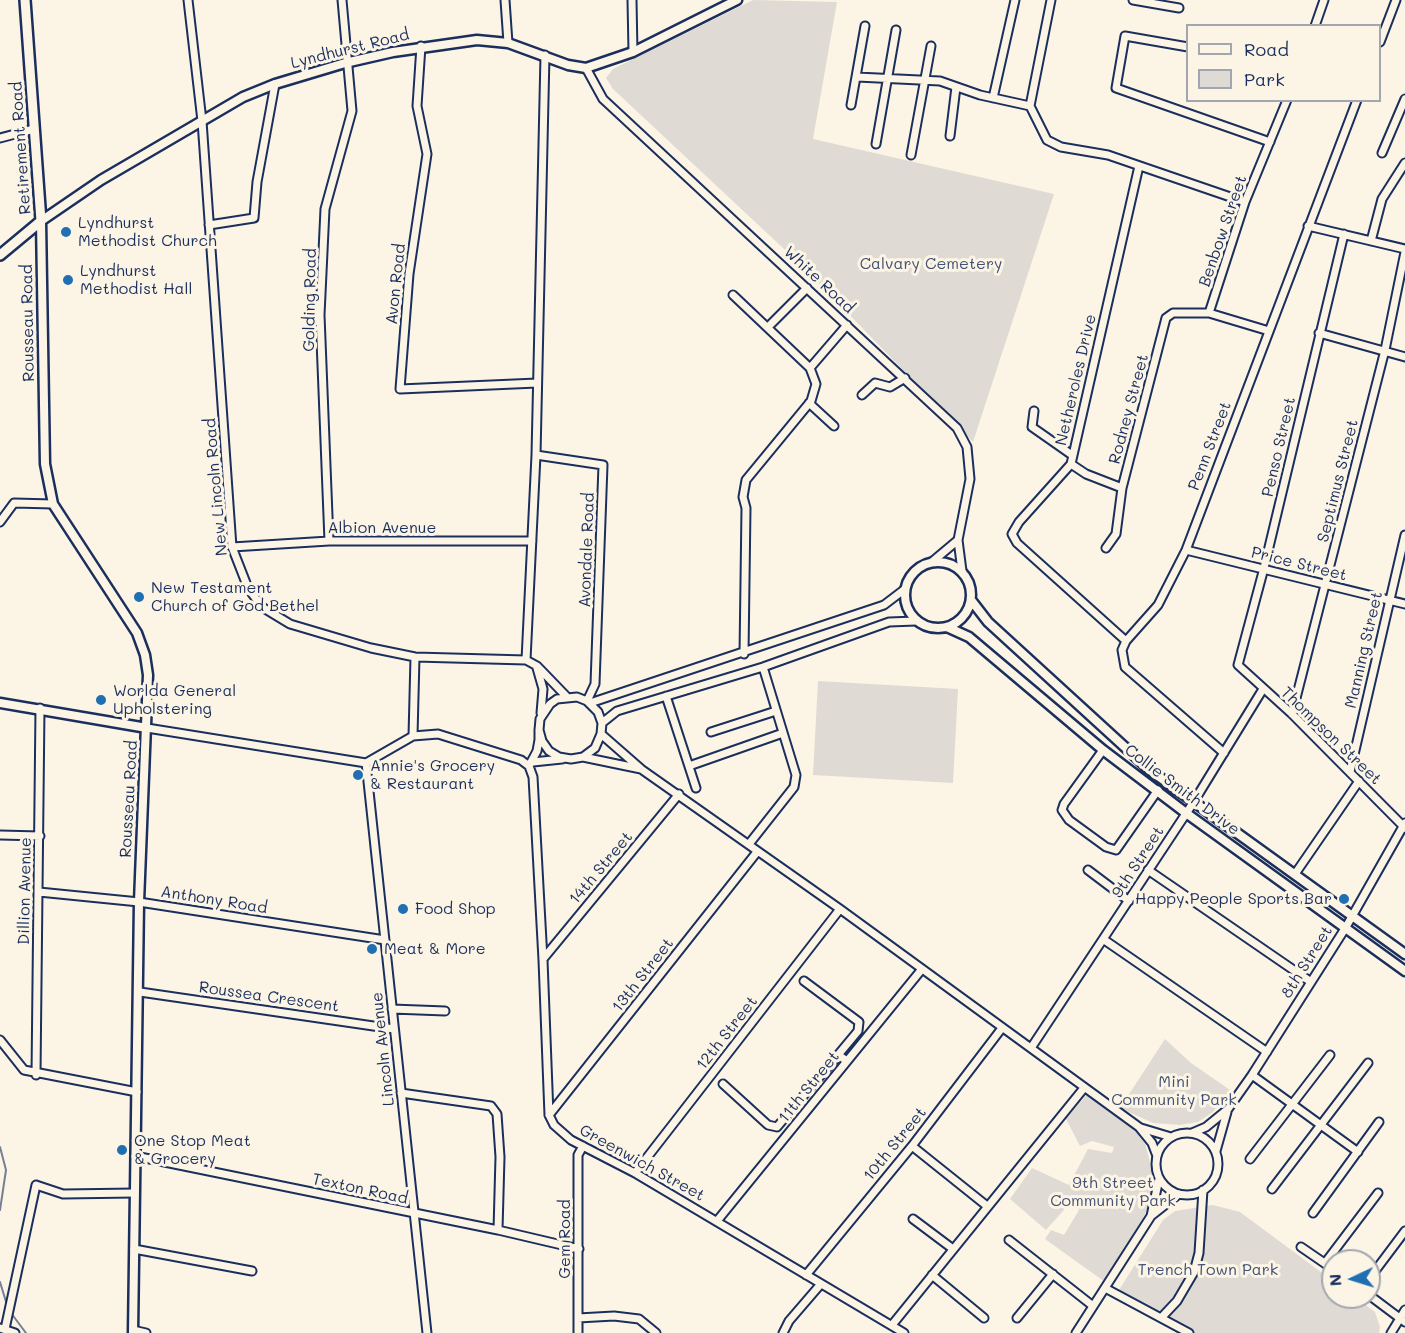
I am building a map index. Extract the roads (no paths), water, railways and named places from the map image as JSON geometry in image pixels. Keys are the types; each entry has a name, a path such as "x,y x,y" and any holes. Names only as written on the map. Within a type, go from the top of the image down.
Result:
{"main road":[{"name":"Retirement Road","path":"25,0 41,221"},
{"name":"Lyndhurst Road","path":"0,255 41,221"}],"street":[{"name":"New Lincoln Road","path":"188,0 202,121 232,547 248,588 262,607 290,624 371,648 416,657 526,660"},
{"name":"Golding Road","path":"329,541 320,315 325,209 352,111 345,63 342,0"},
{"path":"505,0 508,43"},
{"path":"632,0 633,52"},
{"path":"586,68 633,52 737,0"},
{"path":"993,98 1015,0"},
{"path":"1050,0 1030,106 1047,140 1061,147 1108,155 1245,202"},
{"path":"1133,0 1179,8"},
{"path":"1316,24 1324,0"},
{"path":"1381,39 1396,0"},
{"path":"851,105 865,26"},
{"path":"876,144 896,30"},
{"path":"1186,47 1125,36 1116,86 1118,90 1270,142"},
{"name":"Lyndhurst Road","path":"41,221 101,180 243,98 275,84 345,63 421,46 477,40 508,43 568,65 586,68"},
{"name":"Avon Road","path":"421,46 417,106 427,154 409,274 400,389 537,383"},
{"path":"911,155 931,46"},
{"path":"545,55 536,455 526,660 537,666 566,696 588,702 598,712 602,723 601,734 595,748 584,757"},
{"name":"White Road","path":"586,68 596,91 603,99 950,419 967,447 970,479 958,540 962,571"},
{"path":"857,77 940,81 993,98 1030,106"},
{"path":"209,225 253,219 257,182 275,84"},
{"path":"950,136 956,87"},
{"path":"1382,153 1405,99"},
{"name":"Benbow Street","path":"1269,331 1209,313 1245,202 1286,102"},
{"name":"Penn Street","path":"1126,641 1158,605 1186,550 1356,102"},
{"path":"0,138 34,129"},
{"path":"1371,241 1382,199 1405,163"},
{"name":"Netheroles Drive","path":"1126,641 1017,543 1012,534 1018,522 1071,464 1139,166"},
{"name":"Rousseau Road","path":"41,221 45,465 53,504 138,633 145,655 147,675 147,728 139,902 140,992 133,1332"},
{"path":"1308,226 1405,251"},
{"name":"Penso Street","path":"1238,665 1264,568 1344,234"},
{"name":"Septimus Street","path":"1292,714 1385,350 1405,251"},
{"path":"768,327 807,288"},
{"path":"733,295 810,368 816,384 809,404 746,480 743,497 746,508 744,654"},
{"name":"Rodney Street","path":"1106,548 1116,534 1122,488 1166,318 1173,313 1209,313"},
{"path":"810,368 847,325"},
{"path":"1320,333 1405,357"},
{"path":"862,395 876,383 890,387 905,378"},
{"path":"809,404 834,426"},
{"path":"1034,411 1032,427 1072,455"},
{"name":"Avondale Road","path":"536,455 603,465 595,684 588,702"},
{"path":"1071,464 1086,474 1122,488"},
{"path":"0,522 14,503 53,504"},
{"name":"Manning Street","path":"1350,772 1405,535"},
{"path":"588,702 744,654 884,605 905,589 912,574 933,561 958,540"},
{"name":"Albion Avenue","path":"232,547 329,541 532,541"},
{"name":"Price Street","path":"1186,550 1405,604"},
{"path":"905,589 909,612 916,621 931,628 947,627 961,620 971,600 971,589 962,571 954,565 933,561"},
{"name":"Collie Smith Drive","path":"971,600 996,630 1151,771 1193,804 1353,915 1405,954"},
{"path":"602,723 617,711 763,667 889,622 916,621"},
{"name":"Collie Smith Drive","path":"947,627 969,637 1104,750 1186,813 1405,971"},
{"path":"1126,641 1122,650 1125,667 1224,753"},
{"path":"413,736 416,657"},
{"name":"Thompson Street","path":"1238,665 1292,714 1405,826"},
{"path":"537,666 543,689 539,730 531,764 543,960 549,1115"},
{"path":"749,844 794,787 796,775 763,667"},
{"name":"9th Street","path":"1031,1048 1193,804 1263,689"},
{"path":"540,719 550,704 566,696"},
{"path":"666,696 696,788"},
{"path":"0,703 366,763 413,736 438,734 531,764 584,757 641,769"},
{"name":"Dillion Avenue","path":"36,1074 40,708"},
{"path":"711,732 776,711"},
{"path":"539,730 542,741 549,751 559,757 571,759"},
{"path":"689,766 783,733"},
{"path":"601,734 641,769 840,909 1139,1127 1152,1143 1157,1156 1159,1179 1151,1216"},
{"path":"1104,750 1062,810 1078,826 1106,847 1116,850 1158,790"},
{"name":"Lincoln Avenue","path":"366,763 427,1333"},
{"path":"1295,874 1359,781"},
{"name":"14th Street","path":"543,960 679,794"},
{"name":"8th Street","path":"1228,1109 1346,927 1405,826"},
{"path":"0,835 40,836"},
{"name":"13th Street","path":"549,1115 758,852"},
{"path":"1088,870 1129,901"},
{"path":"1148,870 1311,982"},
{"name":"Anthony Road","path":"39,891 139,902 385,940"},
{"name":"12th Street","path":"635,1173 840,909"},
{"path":"1103,939 1267,1052"},
{"name":"11th Street","path":"717,1221 921,969"},
{"path":"723,1084 768,1125 777,1127 858,1031 860,1022 804,981"},
{"name":"Roussea Crescent","path":"140,992 394,1029"},
{"path":"392,1009 445,1011"},
{"name":"10th Street","path":"806,1275 912,1146 1002,1028"},
{"path":"0,1040 24,1070 137,1092"},
{"path":"838,1055 847,1061"},
{"path":"1250,1159 1330,1055"},
{"path":"1272,1189 1368,1063"},
{"path":"1252,1075 1358,1152"},
{"path":"892,1325 1084,1088"},
{"path":"401,1094 491,1106 497,1114 500,1157 498,1230"},
{"path":"1139,1127 1171,1137 1192,1134 1206,1127 1228,1109"},
{"path":"1159,1179 1166,1188 1179,1194 1192,1194 1203,1190 1216,1176 1218,1164 1216,1151 1228,1109"},
{"name":"Greenwich Street","path":"549,1115 559,1130 583,1146 635,1173 904,1333"},
{"path":"1313,1213 1379,1122"},
{"path":"1192,1134 1207,1140 1216,1151"},
{"path":"1157,1156 1171,1137"},
{"name":"Gem Road","path":"578,1333 578,1155 583,1146"},
{"path":"912,1146 987,1206"},
{"name":"Texton Road","path":"135,1156 498,1230 579,1250"},
{"path":"15,1333 3,1328 36,1185 63,1194 135,1193"},
{"path":"1161,1318 1177,1301 1194,1272 1199,1253 1203,1190"},
{"path":"1336,1249 1378,1193"},
{"path":"1076,1333 1151,1216 1179,1194"},
{"path":"913,1219 953,1249"},
{"path":"1381,1263 1405,1231"},
{"path":"1009,1240 1093,1306"},
{"path":"1301,1247 1321,1260"},
{"path":"134,1249 252,1271"},
{"path":"1017,1318 1053,1274"},
{"path":"932,1275 984,1318"},
{"path":"783,1333 789,1321 820,1285"},
{"path":"1105,1288 1189,1333"},
{"path":"1381,1304 1402,1320"},
{"path":"1390,1333 1402,1320 1405,1310"},
{"path":"578,1318 614,1316 639,1319 656,1333"},
{"path":"133,1332 146,1333"}],"waterway":[{"path":"0,1147 6,1170 0,1210"},
{"path":"0,1282 7,1305"},
{"path":"11,1313 26,1333"}],"place":[{"name":"Lyndhurst Methodist Church","path":"66,232"},
{"name":"Lyndhurst Methodist Hall","path":"68,280"},
{"name":"New Testament Church of God Bethel","path":"139,597"},
{"name":"Worlda General Upholstering","path":"101,700"},
{"name":"Annie's Grocery & Restaurant","path":"358,775"},
{"name":"Happy People Sports Bar","path":"1344,899"},
{"name":"Food Shop","path":"403,909"},
{"name":"Meat & More","path":"372,949"},
{"name":"One Stop Meat & Grocery","path":"122,1150"}],"park label":[{"name":"Calvary Cemetery","path":"931,264"},
{"name":"Mini Community Park","path":"1174,1091"},
{"name":"9th Street Community Park","path":"1113,1192"},
{"name":"Trench Town Park","path":"1208,1270"}]}
